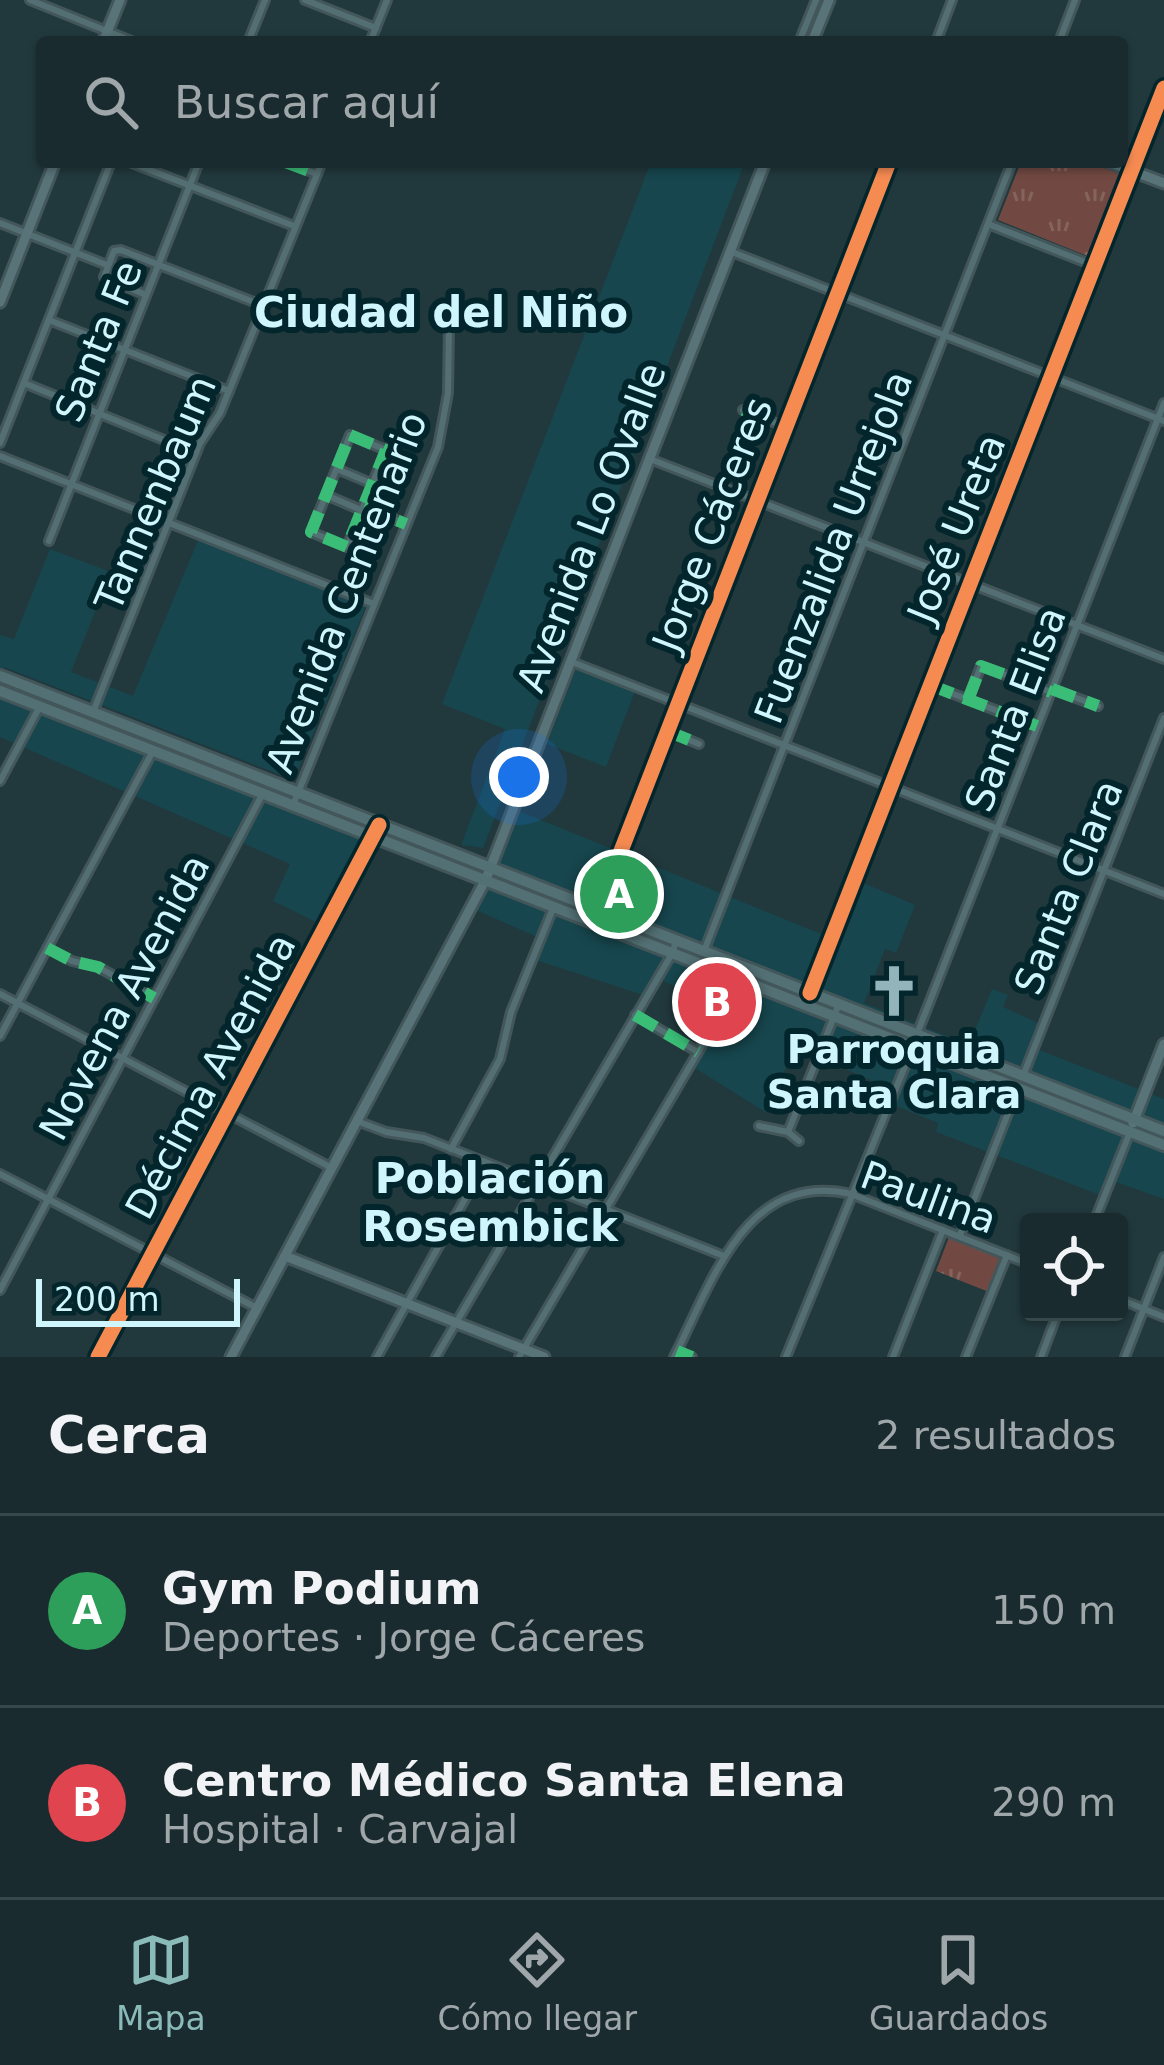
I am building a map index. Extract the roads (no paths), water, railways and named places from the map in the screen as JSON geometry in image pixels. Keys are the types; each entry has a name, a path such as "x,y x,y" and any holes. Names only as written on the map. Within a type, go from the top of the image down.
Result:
{"main road":[{"path":"105,36 120,0"},
{"path":"814,36 829,0"},
{"path":"0,302 54,168"},
{"name":"Avenida Lo Ovalle","path":"231,1357 488,873 763,168"},
{"path":"1124,168 1164,183"},
{"path":"0,676 376,831 598,910 741,979 837,1010 1132,1126 1164,1145"},
{"path":"0,691 263,794 296,799"},
{"path":"40,706 55,698"},
{"path":"488,873 554,906 674,946 704,951 810,993 837,1010"},
{"path":"582,916 598,910"},
{"path":"1132,1126 1164,1044"},
{"path":"1132,1126 1164,1131"},
{"path":"285,1256 521,1353 544,1357"}],"street":[{"path":"30,0 103,36"},
{"path":"250,36 265,0"},
{"path":"305,0 376,28"},
{"path":"373,36 387,0"},
{"path":"802,36 816,0"},
{"path":"938,36 952,0"},
{"path":"1061,36 1075,0"},
{"name":"José Ureta","path":"810,993 1164,88"},
{"path":"0,443 109,168"},
{"path":"144,168 295,227"},
{"name":"Santa Fe","path":"49,541 198,168"},
{"path":"300,168 316,174"},
{"name":"Tannenbaum","path":"93,713 196,453 229,391 319,168"},
{"name":"Jorge Cáceres","path":"598,910 887,168"},
{"name":"Fuenzalida Urrejola","path":"704,951 1010,168"},
{"path":"0,223 106,265"},
{"path":"988,224 1095,266"},
{"path":"146,295 106,279 106,265 117,249 263,306"},
{"path":"730,252 1161,420"},
{"path":"49,320 229,391"},
{"name":"Avenida Centenario","path":"296,799 444,427 450,366 448,325"},
{"path":"24,383 196,453"},
{"name":"Santa Elisa","path":"786,1357 917,1044 1164,403"},
{"path":"743,410 786,427"},
{"path":"350,435 386,450 373,484 347,547 311,532 350,435"},
{"path":"0,456 374,604"},
{"path":"650,459 1164,659"},
{"path":"336,469 373,484"},
{"path":"326,495 406,524"},
{"path":"572,662 1164,894"},
{"path":"968,700 981,666 1098,706"},
{"path":"930,685 1037,726"},
{"path":"0,782 40,706"},
{"name":"Santa Clara","path":"959,1237 1164,718"},
{"path":"668,731 699,743"},
{"path":"0,1036 153,751"},
{"name":"Novena Avenida","path":"0,1290 263,794"},
{"name":"Décima Avenida","path":"98,1357 376,831"},
{"path":"451,1149 500,1059 511,1012 554,906"},
{"path":"436,1357 674,946"},
{"path":"47,948 98,967 154,998"},
{"path":"521,1353 741,979"},
{"path":"0,994 332,1168"},
{"path":"788,1132 837,1010"},
{"path":"635,1015 698,1052"},
{"path":"357,1121 451,1149 726,1256"},
{"path":"760,1126 788,1132 799,1141"},
{"path":"1098,1213 1132,1126"},
{"path":"377,1357 485,1162"},
{"path":"0,1174 257,1308"},
{"name":"Paulina","path":"675,1354 747,1223 775,1203 820,1191 851,1195 1020,1260"},
{"path":"893,1357 943,1230"},
{"path":"966,1357 1007,1255"},
{"path":"1125,1357 1164,1257"},
{"path":"1128,1303 1164,1317"},
{"path":"1040,1357 1054,1321"},
{"path":"675,1354 692,1357"}],"place":[{"name":"Gym Podium","path":"619,894"},
{"name":"Parroquia Santa Clara","path":"894,991"},
{"name":"Centro Médico Santa Elena","path":"717,1002"}],"district":[{"name":"Ciudad del Niño","path":"441,312"},
{"name":"Población Rosembick","path":"490,1202"}]}
